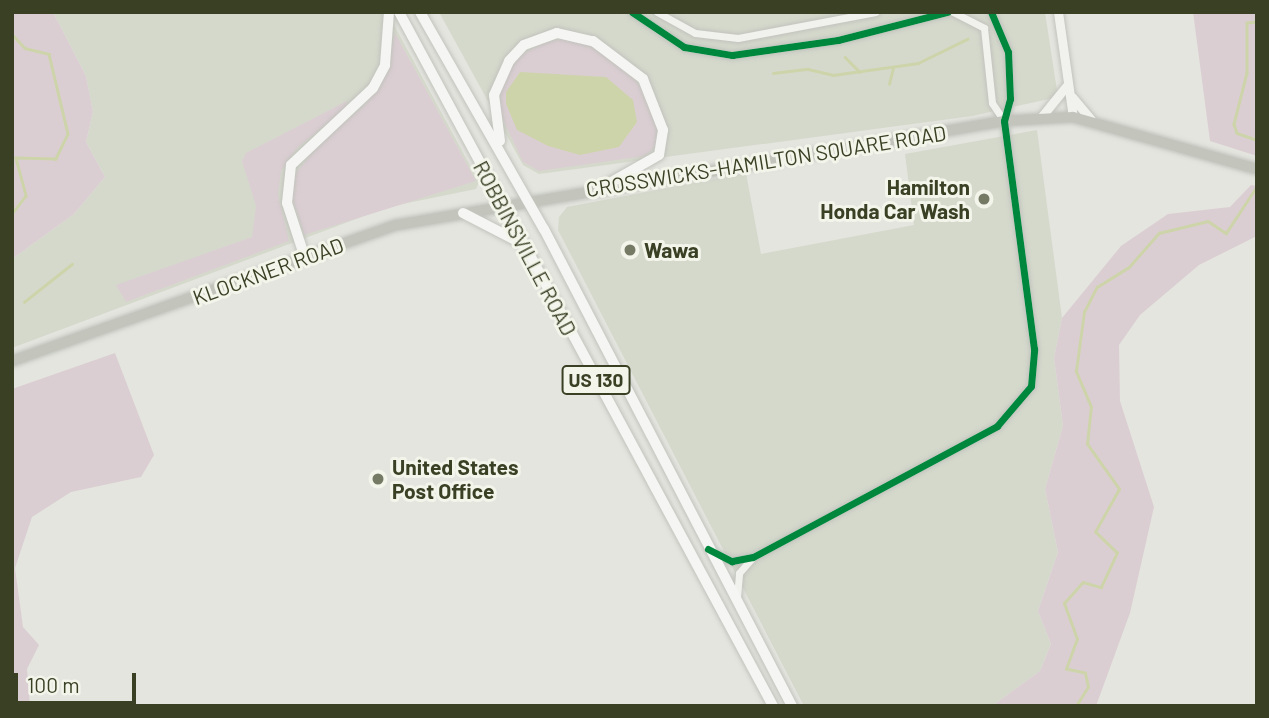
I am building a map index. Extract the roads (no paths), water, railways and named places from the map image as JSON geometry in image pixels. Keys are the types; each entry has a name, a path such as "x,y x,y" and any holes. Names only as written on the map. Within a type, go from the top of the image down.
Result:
{"highway":[{"path":"305,258 287,203 291,165 373,88 385,65 389,12"},
{"name":"ROBBINSVILLE ROAD","path":"399,12 773,706"},
{"name":"ROBBINSVILLE ROAD","path":"420,12 528,201 792,706"},
{"path":"506,160 493,106 498,77 524,45 557,33 574,35 615,52 643,79 663,130 659,155 603,187"},
{"path":"463,212 524,244"},
{"path":"691,553 705,559 737,603"}],"main road":[{"name":"CROSSWICKS-HAMILTON SQUARE ROAD","path":"528,201 1004,121 1042,116 1073,117"},
{"path":"1073,117 1255,169"},
{"name":"KLOCKNER ROAD","path":"12,361 397,225 528,201"}],"street":[{"path":"632,12 684,47 732,55 838,40 947,12"},
{"path":"657,12 695,33 738,38 876,12"},
{"path":"953,12 984,28"},
{"path":"1058,12 1073,117"},
{"path":"994,13 984,28 992,103 1004,121"},
{"path":"708,549 733,561 752,557 997,426 1021,405 1033,377 1034,349 1004,121 1010,99 1008,52 994,13"},
{"path":"1042,116 1062,98 1067,74"},
{"path":"1070,92 1093,121"},
{"path":"737,603 736,583 752,557"}],"waterway":[{"path":"1257,22 1247,23 1247,73 1234,124 1237,133 1257,140"},
{"path":"12,34 25,48 49,54 68,134 56,159 16,158 26,196 12,214"},
{"path":"773,73 808,69 833,75 918,63 967,39"},
{"path":"845,57 860,72"},
{"path":"889,84 893,68"},
{"path":"1076,706 1088,687 1085,673 1066,669 1077,639 1064,603 1083,582 1101,587 1117,553 1095,532 1119,489 1087,444 1091,407 1076,371 1084,312 1097,287 1128,268 1159,233 1208,221 1226,233 1257,186"},
{"path":"24,302 72,264"}],"place":[{"name":"Hamilton Honda Car Wash","path":"984,199"},
{"name":"Wawa","path":"630,250"},
{"name":"United States Post Office","path":"378,479"}]}
